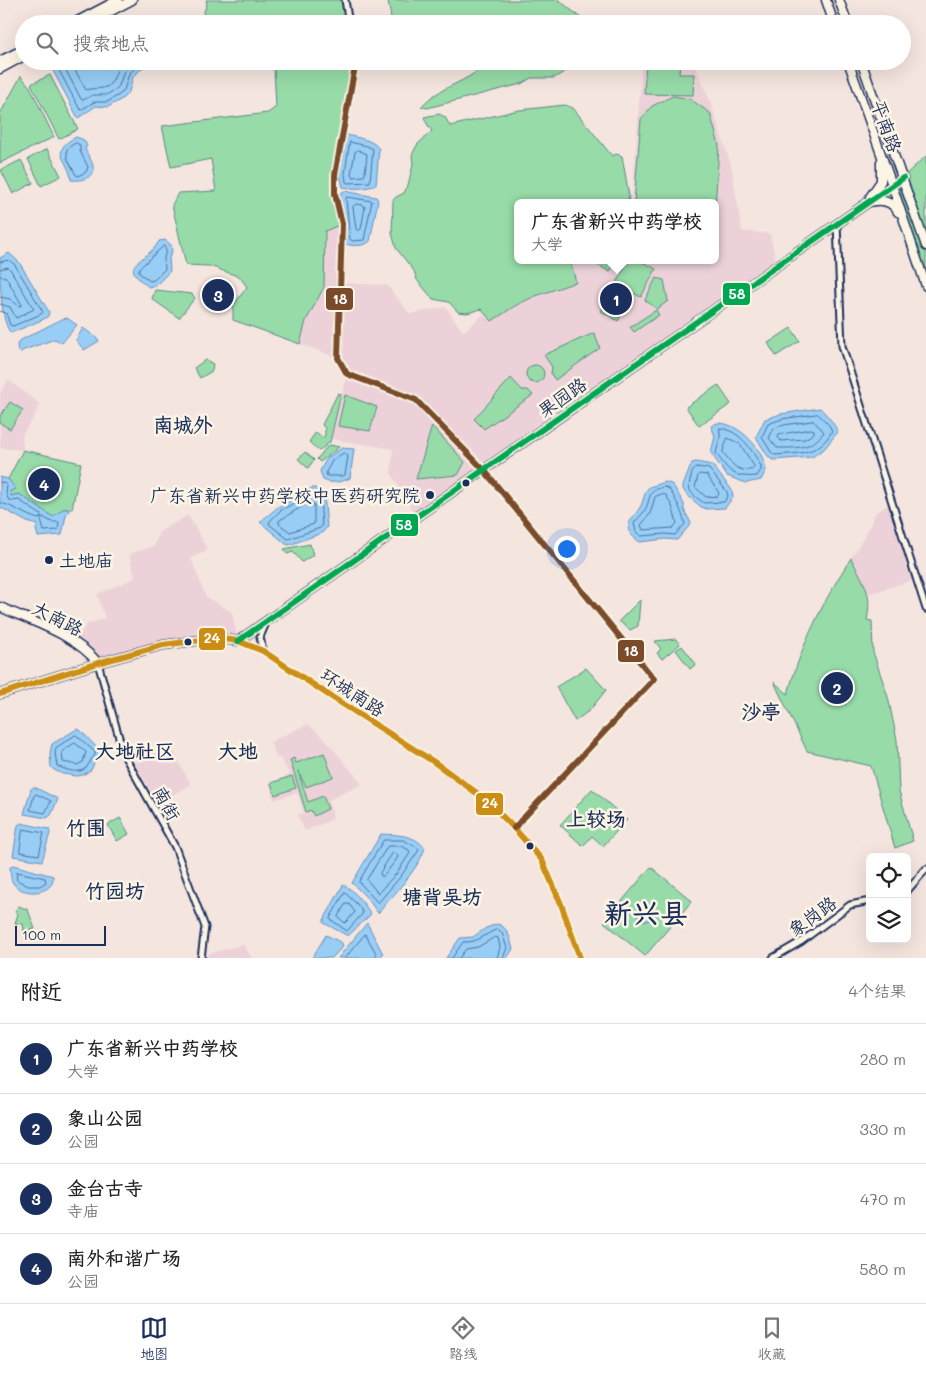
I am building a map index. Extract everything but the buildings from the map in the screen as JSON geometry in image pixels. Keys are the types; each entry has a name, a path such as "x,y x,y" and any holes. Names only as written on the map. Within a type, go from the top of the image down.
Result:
{"street":[{"path":"89,15 118,0"},
{"path":"104,15 132,0"},
{"path":"345,0 348,15"},
{"path":"826,0 831,15"},
{"path":"839,0 845,15"},
{"path":"0,61 15,54"},
{"path":"0,69 15,61"},
{"path":"354,70 335,175 335,194 342,224 338,358 347,374 416,400 484,470 654,679 514,828"},
{"name":"平南路","path":"851,70 926,286"},
{"name":"平南路","path":"864,70 926,246"},
{"path":"864,205 881,181 881,152"},
{"name":"果园路","path":"238,641 903,178"},
{"path":"864,205 882,200 890,203 895,206 905,222"},
{"path":"837,224 842,346 926,609"},
{"name":"大南路","path":"0,607 74,642 98,663"},
{"path":"263,651 260,637 267,621"},
{"name":"环城南路","path":"0,694 163,645 217,638 238,641 263,651 463,782 485,799 542,860 561,902 580,958"},
{"path":"74,642 100,656 117,658"},
{"path":"74,642 83,652 85,658 82,666 78,669"},
{"name":"南街","path":"98,663 124,755 175,847 205,927 201,958"},
{"path":"911,886 926,869"},
{"name":"象岗路","path":"775,958 802,941 850,905 866,902"}],"shaded area":[{"path":"641,70 697,70 710,101 731,165 742,231 770,234 777,265 416,517 391,473 393,449 331,439 347,374 338,358 300,344 306,321 324,287 325,231 342,224 340,283 387,285 410,314 446,307 463,332 541,264 719,264 719,199 632,199"},
{"path":"8,380 40,404 22,435 23,450 0,448 0,393"},
{"path":"891,503 916,579 869,594 851,558 866,534 876,512"},
{"path":"188,515 208,550 191,558 206,597 232,612 238,641 217,638 163,645 98,663 74,642 87,624 105,618 97,594 135,578 129,554 154,546 159,532"},
{"path":"308,724 325,739 362,784 329,800 333,819 305,831 297,815 304,813 297,793 274,800 269,783 290,775 280,758 277,758 270,742"},
{"path":"170,745 191,785 157,803 135,763"},
{"path":"243,944 252,958 201,958 202,956"}],"green space":[{"path":"206,0 345,0 348,15 203,15 207,4"},
{"path":"388,0 559,0 577,15 390,15"},
{"path":"274,70 354,70 335,175 342,224 325,231 324,287 306,321 300,344 233,320 233,306 247,287 240,277 210,266 186,265 172,205 178,193 216,191 211,159 171,167 162,126 268,113 276,107"},
{"path":"476,70 568,70 554,78 531,78 521,84 427,108 421,107 440,91 476,72"},
{"path":"645,70 679,70 679,74 694,74 693,95 644,94"},
{"path":"50,75 78,129 59,139 31,84"},
{"path":"21,76 30,87 54,137 0,163 0,114"},
{"path":"673,96 690,99 710,113 719,145 716,199 634,199 641,119 652,106"},
{"path":"565,105 573,108 612,156 616,154 622,156 629,196 629,199 514,199 514,264 571,264 576,282 533,297 492,321 481,309 467,313 458,312 449,302 433,299 417,280 414,271 396,248 392,233 393,200 404,193 408,185 413,165 412,155 417,145 432,131 424,117 439,114 445,117 450,126 519,110"},
{"path":"47,149 61,176 41,186 28,159"},
{"path":"926,156 926,286 892,185"},
{"path":"21,160 33,183 13,194 1,170"},
{"path":"596,264 614,264 610,272"},
{"path":"627,264 647,264 656,269 641,297 633,293 618,321 601,311"},
{"path":"656,278 664,280 668,301 657,309 645,300"},
{"path":"155,290 192,294 195,298 179,318 152,299"},
{"path":"656,310 659,315 634,332 630,327"},
{"path":"791,328 800,341 776,356 768,343"},
{"path":"594,333 600,348 555,380 551,374 552,367 544,355"},
{"path":"205,360 213,364 212,371 200,378 194,368"},
{"path":"535,365 541,368 544,374 541,380 535,383 529,380 526,374 529,368"},
{"path":"511,378 522,390 528,390 533,395 484,429 474,419"},
{"path":"718,385 731,404 699,426 686,407"},
{"path":"338,393 341,394 330,442 319,451 309,442 316,432 323,438 325,435 325,428 322,425"},
{"path":"345,395 377,407 370,431 338,426"},
{"path":"10,402 23,410 10,429 0,423 0,416"},
{"path":"432,426 465,462 458,475 416,479"},
{"path":"330,445 339,447 320,462 317,459"},
{"path":"23,450 81,463 72,509 63,509 53,517 19,494 11,496 10,491 15,489 8,479"},
{"path":"305,452 314,460 308,468 298,459"},
{"path":"310,544 313,555 302,562 293,552 287,554 284,549"},
{"path":"851,558 868,594 869,610 867,620 872,621 873,652 888,697 897,740 899,791 913,841 895,848 871,766 807,751 774,682 788,694 814,623"},
{"path":"640,600 638,626 630,630 619,621"},
{"path":"676,639 680,644 662,659 657,653 661,649 655,641"},
{"path":"682,646 696,664 690,669 676,650"},
{"path":"586,668 606,690 590,710 575,721 556,687"},
{"path":"324,753 333,777 306,787 298,771 308,802 323,796 328,809 314,816 311,810 306,812 290,760 294,758 296,763"},
{"path":"292,776 296,788 275,795 271,783"},
{"path":"592,789 627,820 603,846 592,836 583,846 560,825"},
{"path":"120,818 129,834 117,841 108,825"},
{"path":"651,867 692,901 645,956 604,922"},
{"path":"19,906 28,910 35,929 24,931 23,924 15,923 18,914 15,911"}],"water":[{"path":"53,70 140,70 133,77 129,92 122,99 108,107 96,106 78,118"},
{"path":"347,135 369,141 379,149 376,185 360,188 343,187 340,175"},
{"path":"76,137 84,140 87,146 85,149 92,163 93,171 89,177 71,180 61,152 67,142"},
{"path":"344,191 376,197 378,200 368,243 355,246 345,244 345,225 340,194"},
{"path":"165,240 171,245 172,251 169,258 170,271 156,285 149,287 139,279 134,272 134,268 136,263 154,249 159,241"},
{"path":"9,253 19,262 49,312 48,316 44,319 11,333 7,327 3,309 0,276 0,258"},
{"path":"67,318 77,325 62,343 55,339 21,352 18,351 17,345 19,341"},
{"path":"83,328 99,341 84,350 76,340"},
{"path":"820,408 838,432 824,449 812,457 774,460 767,455 756,437 765,419 781,414"},
{"path":"717,423 734,427 742,432 755,446 761,454 766,470 761,480 746,483 727,476 711,453 715,436 711,426"},
{"path":"342,448 354,449 350,478 337,482 323,480 320,471 327,458"},
{"path":"692,463 712,465 732,490 733,497 725,508 707,509 701,507 686,494 683,486"},
{"path":"0,477 8,479 16,489 10,491 11,496 19,494 53,517 63,509 68,509 69,512 66,515 62,535 38,537 36,529 38,525 27,522 0,507"},
{"path":"666,482 673,485 684,504 684,510 691,523 677,540 665,539 640,542 630,533 630,522 641,506 649,487"},
{"path":"312,488 324,494 327,527 322,533 289,545 260,522 278,507"},
{"path":"77,729 102,753 102,756 95,761 91,770 83,775 63,774 51,767 50,753 52,744"},
{"path":"34,787 58,799 51,815 47,818 24,814 31,789"},
{"path":"21,823 49,829 50,833 42,861 13,856 18,825"},
{"path":"381,834 410,838 421,843 425,848 417,865 378,913 367,898 352,883"},
{"path":"13,865 53,876 52,882 49,887 37,892 23,890 12,881 10,867"},
{"path":"343,885 355,893 371,914 348,936 324,923"},
{"path":"643,905 649,905 654,910 652,919 643,921 638,916 638,910"},
{"path":"367,923 383,954 379,958 338,958"},
{"path":"497,924 504,927 511,941 513,949 507,958 446,958 460,938 473,937 486,928"},
{"path":"326,935 342,943 343,946 332,958 312,958"}],"transit line":[{"name":"18","path":"354,70 335,175 335,194 342,224 338,358 347,374 416,400 484,470 654,679 514,828"},
{"name":"58","path":"238,641 903,178"},
{"name":"24","path":"0,694 163,645 217,638 238,641 263,651 434,762 485,799 542,860 561,904 580,958"}],"place":[{"name":"金台古寺","path":"218,295"},
{"name":"广东省新兴中药学校","path":"616,299"},
{"name":"南外和谐广场","path":"44,484"},
{"name":"广东省新兴中药学校中医药研究院","path":"430,495"},
{"name":"土地庙","path":"49,560"},
{"name":"象山公园","path":"837,688"}],"district":[{"name":"南城外","path":"183,424"},
{"name":"沙亭","path":"761,711"},
{"name":"大地社区","path":"135,750"},
{"name":"大地","path":"238,750"},
{"name":"上较场","path":"596,818"},
{"name":"竹围","path":"86,827"},
{"name":"竹园坊","path":"115,890"},
{"name":"塘背吴坊","path":"442,896"},
{"name":"新兴县","path":"646,912"}]}
